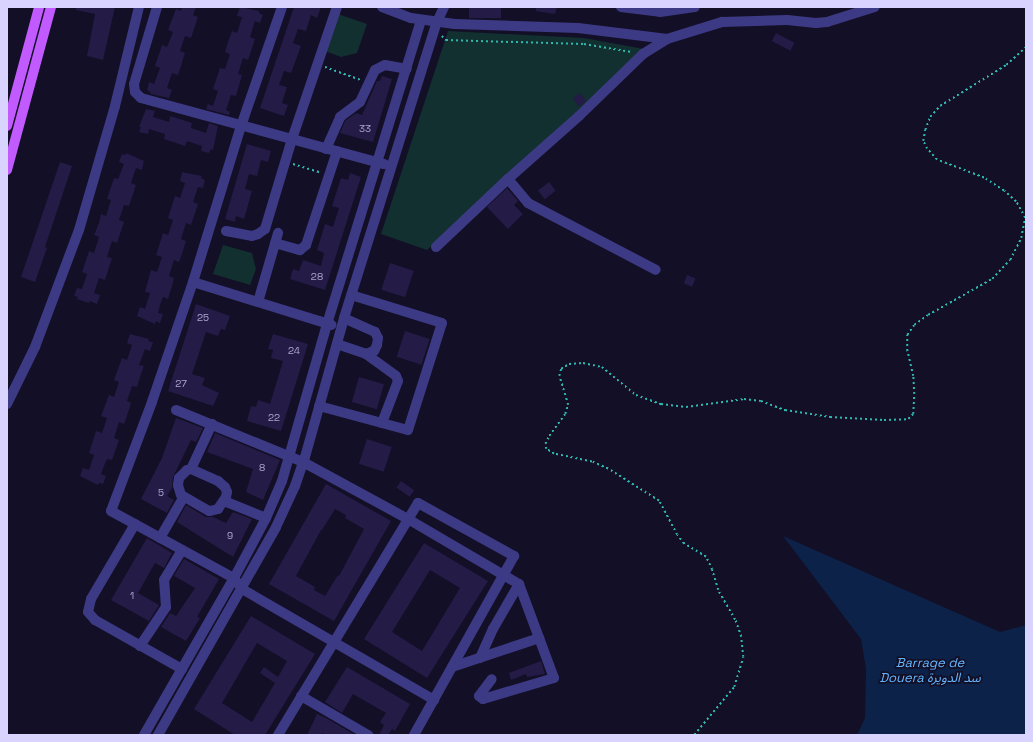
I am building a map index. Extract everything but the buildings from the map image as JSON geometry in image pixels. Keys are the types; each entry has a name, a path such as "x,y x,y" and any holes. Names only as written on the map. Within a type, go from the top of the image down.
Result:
{"main road":[{"path":"7,126 39,7"},
{"path":"7,170 52,7"}],"street":[{"path":"7,404 35,347 80,230 115,106 139,7"},
{"path":"158,7 134,84 137,95 141,98 392,167"},
{"path":"282,7 241,126 193,282 152,402 111,511 234,578 242,589 434,700"},
{"path":"226,230 252,236 265,229 292,139 337,7"},
{"path":"382,7 400,15 437,25 455,24 578,28 667,39"},
{"path":"158,735 242,589 276,527 295,486 351,295 444,7"},
{"path":"621,7 656,10 695,7"},
{"path":"436,246 579,116 643,54 667,39 722,22 787,20 816,23 827,22 874,7"},
{"path":"144,735 234,578 266,518 282,482 291,456 327,324 421,20"},
{"path":"326,149 341,115 360,102 375,70 381,66 407,69"},
{"path":"275,243 300,250 306,245 337,151"},
{"path":"508,179 528,203 656,270"},
{"path":"258,302 278,233"},
{"path":"193,282 327,324 343,323 375,332 378,338 377,345 374,351 366,354"},
{"path":"319,406 408,430 442,323 351,295"},
{"path":"337,344 366,354 396,376 398,381 382,423"},
{"path":"176,410 303,462 408,519 519,584 554,678 483,699 479,696 492,679"},
{"path":"191,469 221,483 227,492 224,501 218,509 209,511 183,498 178,491 179,478 187,470 191,469 212,424"},
{"path":"160,538 183,498"},
{"path":"224,501 266,518"},
{"path":"278,735 418,503 514,556 414,735"},
{"path":"135,524 90,599 88,612 95,620 182,669"},
{"path":"140,646 166,606 164,580 182,550"},
{"path":"480,658 493,630 519,584"},
{"path":"452,667 539,638"},
{"path":"301,696 368,735"}],"path":[{"path":"437,25 446,40 584,44 643,54"},
{"path":"694,735 734,687 743,657 741,637 735,620 718,590 706,557 684,544 677,535 659,501 608,468 592,462 554,454 546,449 545,444 549,436 565,414 568,405 559,376 561,369 569,364 583,363 602,367 636,394 661,404 686,407 744,400 760,401 785,410 830,417 884,420 908,419 913,414 914,394 913,376 907,351 907,335 914,325 928,315 992,279 1010,260 1021,238 1025,218 1016,202 1004,191 984,178 936,160 927,149 923,141 925,130 930,117 940,106 1006,66 1026,47"},
{"path":"318,64 369,82"},
{"path":"291,163 316,171"}],"green space":[{"path":"338,14 367,24 357,53 341,57 325,51"},
{"path":"448,31 584,38 644,49 427,250 381,234"},
{"path":"223,245 252,253 256,269 250,285 213,274"}],"water":[{"name":"Barrage de Douera سد الدويرة","path":"783,536 1000,632 1026,625 1026,735 857,735 865,718 866,669 861,639"}]}
